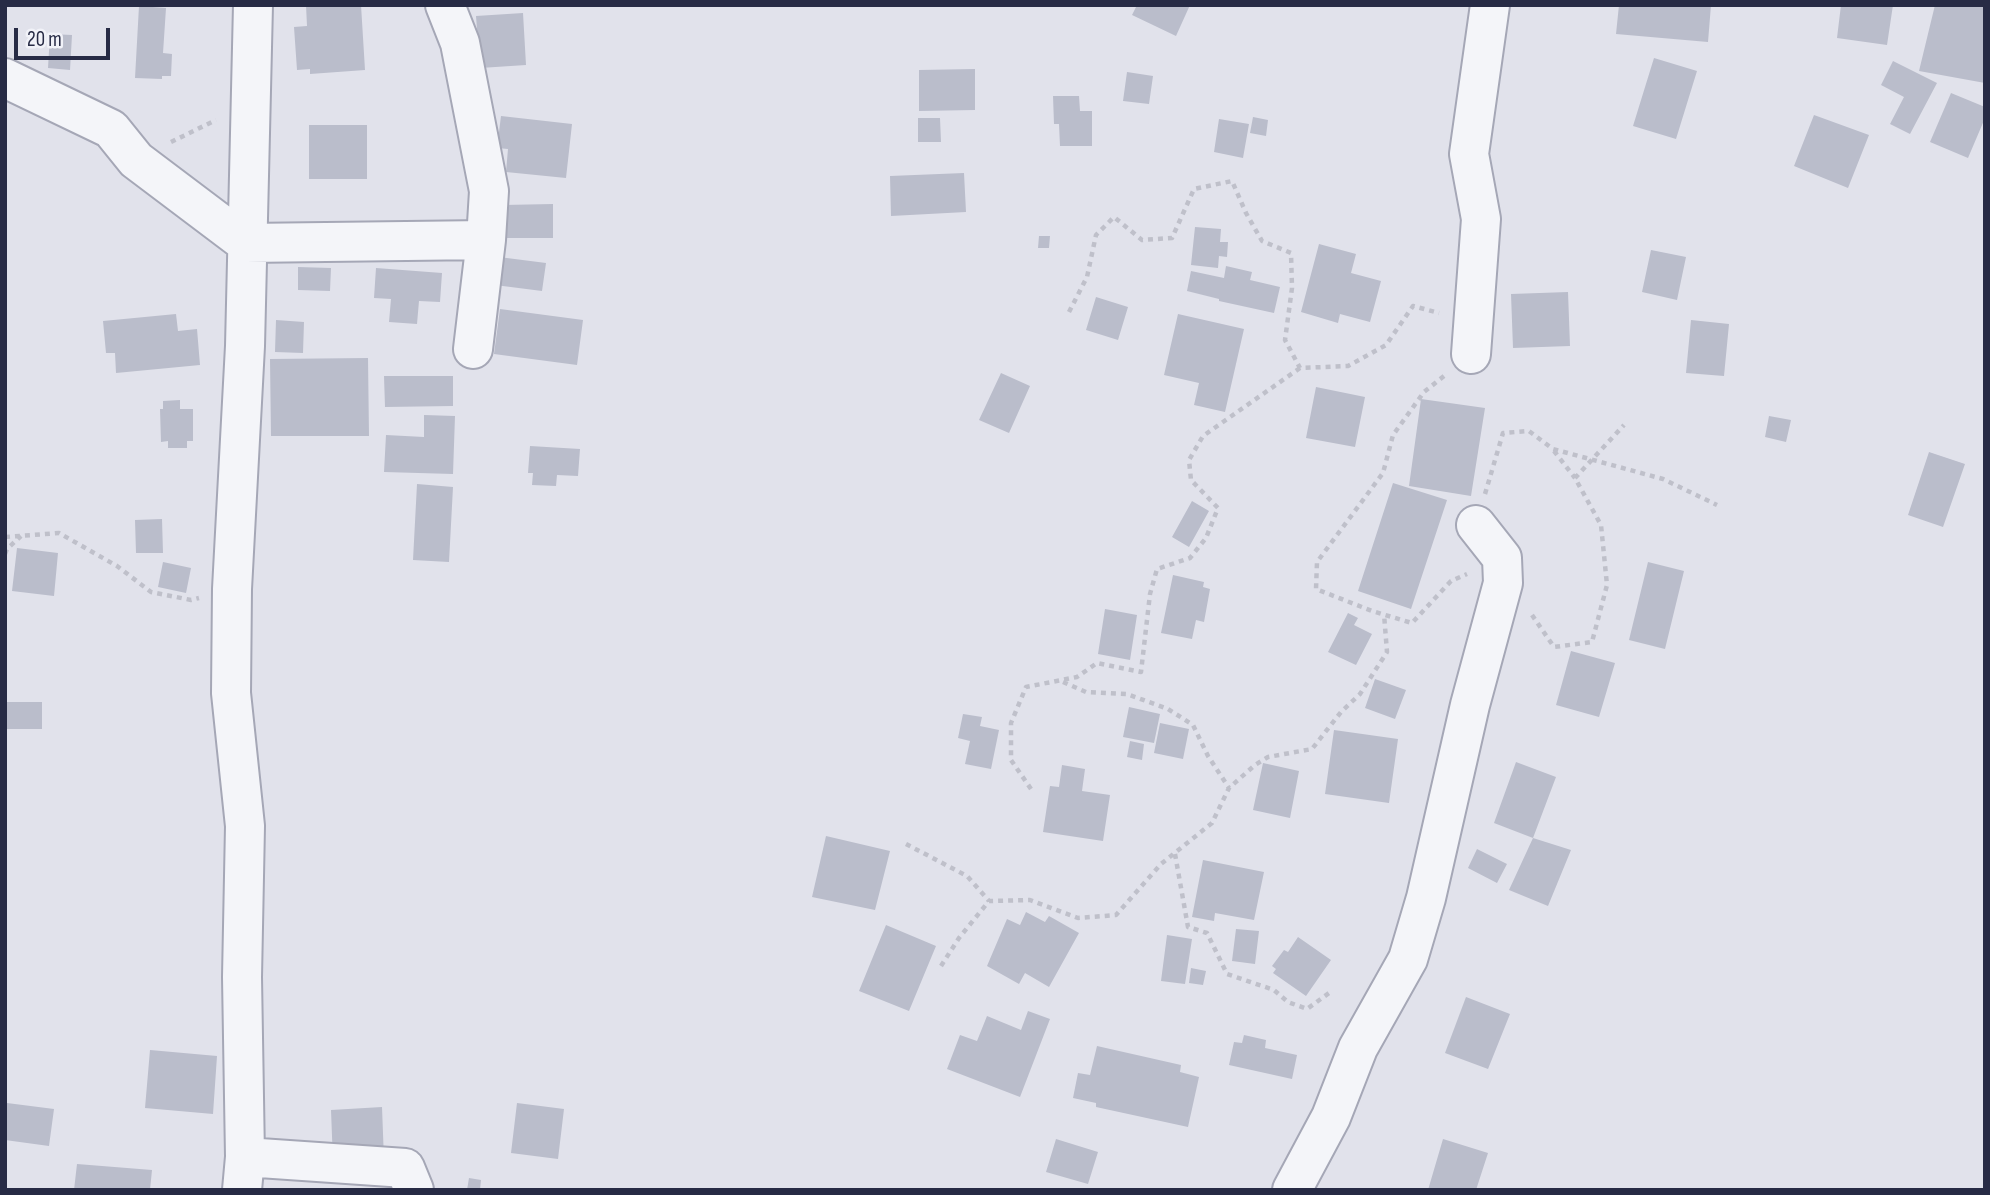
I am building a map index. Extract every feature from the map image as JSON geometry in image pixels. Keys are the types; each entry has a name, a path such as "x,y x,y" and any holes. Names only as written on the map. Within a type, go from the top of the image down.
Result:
{"street":[{"path":"253,5 244,346 232,589 231,693 245,826 242,977 244,1173 405,1168 414,1190"},
{"path":"445,5 460,43 489,191 473,349"},
{"path":"1471,354 1481,219 1469,154 1490,5"},
{"path":"5,78 111,130 136,160 246,243 486,240"},
{"path":"1292,1190 1331,1117 1358,1048 1408,959 1426,898 1502,570 1476,525"}],"path":[{"path":"1069,312 1087,277 1096,235 1114,217 1142,240 1172,238 1194,189 1232,181 1262,241 1291,253 1292,288 1286,340 1300,368"},
{"path":"1031,789 1011,760 1011,723 1026,687 1077,677 1097,663 1141,672 1150,594 1157,569 1190,558 1206,538 1218,508 1191,480 1189,460 1203,436 1300,368 1348,366 1386,345 1413,306 1446,314"},
{"path":"1471,354 1424,392 1393,435 1383,473 1317,562 1316,589 1412,623 1451,581 1502,570 1554,647 1592,642 1607,585 1601,525 1575,478 1553,449 1529,431 1503,433 1476,525"},
{"path":"1575,478 1624,425"},
{"path":"1553,449 1663,479 1717,505"},
{"path":"5,537 59,533 117,566 151,592 191,600 232,589"},
{"path":"5,554 21,536"},
{"path":"941,966 958,938 989,901 1030,900 1078,918 1116,915 1161,864 1212,823 1230,788 1255,765 1268,757 1312,749 1340,712 1360,694 1387,652 1384,614"},
{"path":"1062,681 1086,692 1127,694 1168,709 1194,726 1208,756 1230,788"},
{"path":"906,844 967,876 989,901"},
{"path":"1175,853 1188,927 1207,933 1227,974 1274,990 1288,1002 1307,1009 1329,993"}],"building":[{"path":"306,5 361,5 365,70 310,74 310,69 297,70 294,27 307,26"},
{"path":"1137,5 1190,5 1176,36 1132,15"},
{"path":"1619,5 1711,5 1708,42 1616,34"},
{"path":"1841,5 1893,5 1887,45 1837,38"},
{"path":"1935,5 1985,5 1985,83 1919,71"},
{"path":"139,6 166,8 163,53 172,54 171,76 162,76 162,79 135,78"},
{"path":"523,13 526,65 480,68 476,16"},
{"path":"50,34 72,35 70,70 48,68"},
{"path":"1654,58 1697,71 1676,139 1633,126"},
{"path":"1893,61 1937,83 1910,134 1890,124 1904,97 1881,85"},
{"path":"975,69 975,110 919,111 919,70"},
{"path":"1127,72 1153,76 1149,104 1123,101"},
{"path":"1951,93 1985,107 1985,118 1968,158 1930,142"},
{"path":"1053,96 1079,96 1080,111 1092,111 1092,146 1060,146 1059,124 1054,124"},
{"path":"1814,115 1869,135 1848,188 1794,166"},
{"path":"501,116 572,124 566,178 506,172 508,149 497,148"},
{"path":"1253,117 1268,120 1266,136 1250,133"},
{"path":"918,118 940,118 941,142 918,142"},
{"path":"1219,119 1249,124 1243,158 1214,152"},
{"path":"309,125 367,125 367,179 309,179"},
{"path":"964,173 966,212 891,216 890,176"},
{"path":"553,204 553,238 503,238 503,205"},
{"path":"1195,227 1221,229 1220,242 1228,242 1227,257 1219,256 1218,268 1191,265"},
{"path":"1039,236 1050,236 1049,248 1038,248"},
{"path":"1319,244 1356,254 1351,273 1381,281 1370,322 1340,314 1338,323 1301,312"},
{"path":"1651,250 1686,257 1677,300 1642,292"},
{"path":"499,257 546,263 542,291 495,285"},
{"path":"1226,266 1252,272 1250,280 1280,287 1274,313 1187,291 1191,271 1224,278"},
{"path":"298,267 331,268 330,291 298,290"},
{"path":"376,268 442,273 440,302 419,301 417,324 389,322 391,299 374,298"},
{"path":"1568,292 1570,346 1513,348 1511,294"},
{"path":"1096,297 1128,307 1118,340 1086,330"},
{"path":"500,309 583,320 577,365 494,354"},
{"path":"176,314 178,331 197,329 200,365 116,373 115,353 106,353 103,321"},
{"path":"1178,314 1244,329 1225,412 1194,405 1199,383 1164,375"},
{"path":"276,320 304,322 303,353 275,352"},
{"path":"1691,320 1729,324 1724,376 1686,373"},
{"path":"368,358 369,436 271,436 270,359"},
{"path":"1001,373 1030,386 1009,433 979,420"},
{"path":"384,376 453,376 453,406 385,407"},
{"path":"1316,387 1365,397 1355,447 1306,438"},
{"path":"1421,399 1485,408 1471,496 1409,486"},
{"path":"180,400 180,409 193,409 193,441 187,441 187,448 168,448 168,441 161,442 160,409 163,409 163,401"},
{"path":"424,415 455,416 453,474 384,472 386,435 424,437"},
{"path":"1769,416 1791,420 1786,442 1765,437"},
{"path":"530,446 580,449 578,476 557,475 556,486 532,485 533,473 528,473"},
{"path":"1929,452 1965,464 1943,527 1908,515"},
{"path":"1393,483 1447,500 1411,609 1358,591"},
{"path":"417,484 453,487 449,562 413,560"},
{"path":"1192,501 1209,511 1189,547 1172,537"},
{"path":"162,519 163,553 136,553 135,520"},
{"path":"17,548 58,553 54,596 12,591"},
{"path":"163,562 191,568 186,593 158,587"},
{"path":"1648,562 1684,571 1665,649 1629,640"},
{"path":"1173,575 1204,582 1203,587 1210,589 1204,622 1196,620 1192,639 1161,633"},
{"path":"1105,609 1137,615 1130,660 1098,654"},
{"path":"1348,613 1358,618 1354,625 1372,634 1356,665 1328,652"},
{"path":"1571,651 1615,663 1599,717 1556,705"},
{"path":"1375,679 1406,690 1395,719 1365,708"},
{"path":"5,702 42,702 42,729 5,729"},
{"path":"1129,707 1160,714 1154,743 1123,737"},
{"path":"963,714 982,717 980,726 999,730 991,769 965,764 970,741 958,738"},
{"path":"1160,723 1189,729 1183,759 1154,753"},
{"path":"1334,730 1398,739 1389,803 1325,794"},
{"path":"1130,741 1144,744 1142,760 1127,757"},
{"path":"1516,762 1556,777 1533,838 1494,823"},
{"path":"1263,763 1299,771 1290,818 1253,810"},
{"path":"1062,765 1085,769 1082,791 1110,795 1103,841 1043,832 1050,786 1059,787"},
{"path":"826,836 890,851 875,910 812,897"},
{"path":"1533,838 1571,850 1548,906 1509,890"},
{"path":"1477,849 1507,864 1497,883 1468,868"},
{"path":"1203,860 1264,872 1254,920 1215,913 1214,921 1192,917"},
{"path":"1026,912 1045,922 1049,916 1079,933 1049,987 1025,973 1019,984 987,966 1007,919 1020,925"},
{"path":"886,925 936,946 909,1011 859,991"},
{"path":"1236,929 1259,931 1255,964 1232,961"},
{"path":"1167,935 1192,939 1185,984 1161,981"},
{"path":"1298,937 1331,960 1306,996 1273,973 1276,969 1272,966 1284,950 1288,952"},
{"path":"1191,968 1206,971 1203,985 1189,983"},
{"path":"1466,997 1510,1014 1488,1069 1445,1053"},
{"path":"1028,1011 1050,1019 1020,1097 947,1069 960,1035 977,1041 987,1016 1021,1030"},
{"path":"1244,1035 1266,1040 1265,1048 1297,1055 1292,1079 1229,1065 1234,1042 1242,1043"},
{"path":"1097,1046 1181,1065 1180,1072 1199,1077 1188,1127 1096,1107 1096,1103 1073,1098 1078,1073 1090,1075"},
{"path":"150,1050 217,1056 213,1114 145,1108"},
{"path":"7,1103 54,1109 49,1146 5,1140"},
{"path":"517,1103 564,1109 558,1159 511,1153"},
{"path":"382,1107 384,1160 333,1162 331,1110"},
{"path":"1056,1139 1098,1152 1088,1184 1046,1172"},
{"path":"1443,1139 1488,1153 1476,1190 1428,1190"},
{"path":"77,1164 152,1170 150,1190 74,1190"},
{"path":"469,1178 481,1180 480,1190 467,1190"}]}
